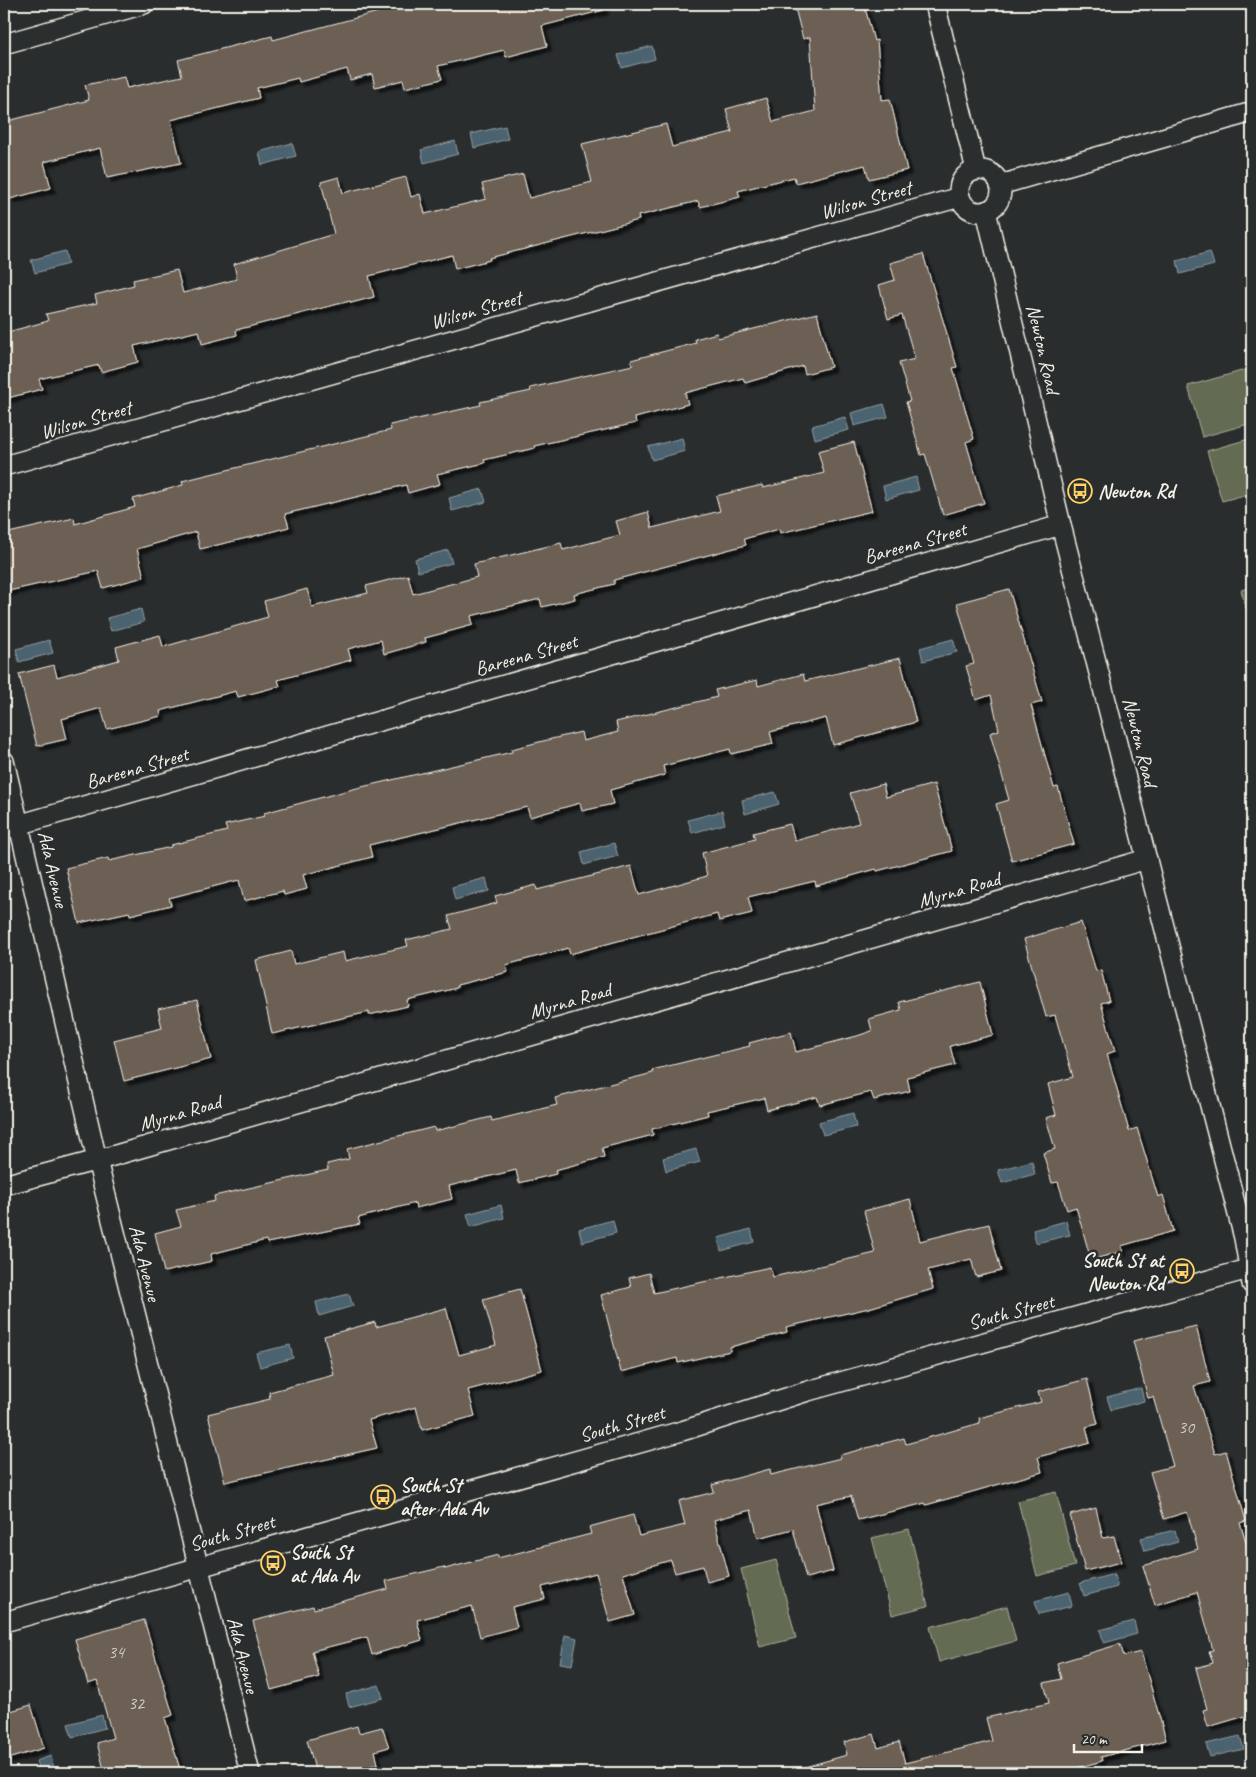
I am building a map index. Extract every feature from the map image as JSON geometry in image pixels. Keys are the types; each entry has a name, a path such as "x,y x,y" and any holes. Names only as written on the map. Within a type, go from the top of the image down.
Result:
{"street":[{"path":"4,44 144,4"},
{"path":"935,4 976,170"},
{"path":"1000,185 1252,112"},
{"path":"976,170 994,174 1000,185 1001,191 997,204 986,211 979,212 967,207 960,196 960,183 964,177 976,170"},
{"name":"Wilson Street","path":"4,466 960,196"},
{"name":"Newton Road","path":"986,211 1062,525 1251,1274"},
{"name":"Bareena Street","path":"12,827 1062,525"},
{"name":"Ada Avenue","path":"4,761 12,827 250,1773"},
{"name":"Myrna Road","path":"4,1186 1147,859"},
{"name":"South Street","path":"4,1622 197,1566 682,1431 808,1391 1251,1274"}],"green space":[{"path":"1252,368 1252,423 1202,437 1188,386"},
{"path":"1252,438 1252,493 1222,501 1207,451"},
{"path":"1252,587 1252,629 1241,590"},
{"path":"1056,1492 1075,1566 1037,1576 1018,1501"},
{"path":"909,1529 928,1606 892,1615 872,1538"},
{"path":"776,1560 796,1638 760,1647 741,1569"},
{"path":"1007,1606 1016,1641 939,1662 930,1627"}],"water":[{"path":"652,46 655,59 622,68 618,55"},
{"path":"505,126 508,139 474,148 471,134"},
{"path":"455,141 458,154 424,163 421,150"},
{"path":"292,143 296,156 262,165 259,152"},
{"path":"65,251 68,264 35,273 31,260"},
{"path":"1210,252 1214,265 1180,274 1177,261"},
{"path":"884,404 888,417 854,426 851,413"},
{"path":"845,417 849,430 815,439 812,426"},
{"path":"682,438 685,451 652,460 648,447"},
{"path":"916,477 919,490 886,499 883,486"},
{"path":"482,489 486,502 452,511 449,498"},
{"path":"448,550 452,563 418,572 415,559"},
{"path":"141,609 144,622 111,631 107,618"},
{"path":"953,639 957,652 923,661 920,648"},
{"path":"49,640 53,653 19,662 16,649"},
{"path":"775,792 779,804 745,814 742,800"},
{"path":"722,811 725,824 692,833 688,820"},
{"path":"614,843 618,856 584,865 581,852"},
{"path":"486,878 489,891 455,900 452,887"},
{"path":"853,1113 856,1127 823,1135 819,1122"},
{"path":"696,1149 700,1162 666,1171 663,1158"},
{"path":"1032,1161 1035,1174 1002,1183 998,1170"},
{"path":"501,1205 504,1218 471,1227 467,1214"},
{"path":"613,1220 616,1233 582,1242 579,1229"},
{"path":"1066,1221 1070,1235 1036,1243 1033,1230"},
{"path":"751,1229 754,1242 721,1251 718,1238"},
{"path":"349,1294 353,1306 319,1316 316,1302"},
{"path":"290,1345 293,1358 260,1367 256,1353"},
{"path":"1141,1388 1144,1401 1111,1410 1107,1397"},
{"path":"1175,1530 1178,1542 1145,1551 1141,1538"},
{"path":"1114,1574 1117,1587 1084,1596 1080,1583"},
{"path":"1069,1592 1072,1606 1039,1614 1035,1601"},
{"path":"1134,1621 1137,1634 1104,1643 1100,1630"},
{"path":"565,1635 577,1638 572,1665 560,1663"},
{"path":"379,1685 383,1698 349,1707 346,1694"},
{"path":"102,1715 105,1728 72,1737 68,1724"},
{"path":"1240,1736 1244,1749 1210,1757 1206,1744"},
{"path":"51,1756 55,1773 40,1773 36,1761"}],"building":[{"path":"408,4 603,4 604,10 542,26 547,46 506,57 504,50 438,66 442,79 405,88 403,80 375,87 372,74 350,80 347,69 299,82 298,78 257,88 259,98 171,120 181,163 107,178 100,148 44,162 51,188 10,199 4,175 4,122 89,100 85,85 124,77 127,88 182,76 178,60 272,36 273,40"},
{"path":"794,4 864,4 874,41 877,40 882,100 890,99 907,170 869,179 865,165 796,183 794,177 738,191 740,197 700,207 698,201 638,216 639,220 489,258 490,260 455,269 452,255 369,276 374,297 351,303 350,301 236,330 237,335 202,344 199,331 134,346 138,362 101,372 99,365 39,379 42,389 4,399 4,333 48,321 46,314 97,303 95,295 134,285 133,280 177,270 183,293 237,279 234,264 334,234 321,182 339,177 343,193 406,177 411,197 420,194 425,214 486,199 482,184 523,174 529,198 592,182 582,144 666,124 672,147 732,132 726,109 766,98 773,122 815,111 810,37 803,39"},
{"path":"923,254 957,367 953,368 974,439 966,442 984,503 943,515 925,454 921,455 906,402 910,401 899,363 915,359 902,315 888,319 879,285 895,280 890,263"},
{"path":"817,313 831,367 805,374 803,366 745,383 743,378 685,393 688,404 635,418 636,423 534,446 535,448 484,460 485,463 437,474 440,484 408,493 406,485 285,514 289,527 200,549 196,532 137,549 144,577 103,588 98,571 4,592 4,534 74,518 75,524 135,507 133,499 183,485 182,481 391,430 390,425 481,405 480,402 531,391 530,388 633,365 631,360 696,343 695,339 717,333 718,338"},
{"path":"854,442 872,511 780,533 779,529 744,539 746,545 614,580 614,584 574,594 575,599 542,607 540,599 471,616 473,625 425,638 426,642 384,654 381,640 348,649 351,660 278,680 280,686 238,697 236,691 160,711 161,716 107,729 101,708 62,719 67,739 37,746 19,674 54,665 57,677 119,660 116,647 160,635 163,647 268,617 264,601 307,589 312,607 368,593 366,586 408,575 413,594 477,577 474,564 561,543 563,550 620,535 616,521 648,512 652,528 720,511 716,496 762,485 763,488 824,473 818,451"},
{"path":"1009,589 1042,702 1031,705 1054,788 1058,787 1074,844 1012,861 996,804 1009,800 990,733 999,730 991,695 976,700 966,666 974,664 957,603"},
{"path":"900,658 916,722 833,745 826,718 770,732 773,744 731,754 730,749 663,766 665,775 610,790 613,804 582,811 580,803 530,817 527,807 369,845 372,857 303,875 307,889 284,895 283,891 244,901 239,880 169,898 171,905 130,915 129,912 79,923 66,868 108,858 109,861 171,847 171,845 227,831 225,825 265,816 264,813 353,789 512,752 512,749 543,741 581,732 583,741 618,732 616,722 717,697 715,690 757,680 758,686 803,674 805,681"},
{"path":"883,784 886,797 934,784 952,851 877,871 876,869 816,886 815,881 748,897 752,913 719,921 717,914 570,954 568,948 506,965 508,972 457,985 457,988 407,1000 408,1006 369,1015 369,1012 272,1034 256,960 291,951 294,964 343,952 345,961 408,946 406,940 452,929 448,916 497,903 495,896 536,885 537,890 631,866 639,895 707,876 702,853 755,839 753,833 790,824 795,841 859,823 850,793"},
{"path":"1081,922 1096,971 1101,970 1109,1001 1101,1003 1115,1051 1107,1054 1129,1131 1137,1128 1158,1197 1163,1195 1173,1231 1121,1246 1123,1251 1091,1260 1076,1207 1067,1210 1058,1182 1052,1183 1043,1153 1055,1149 1046,1118 1056,1115 1048,1084 1073,1077 1055,1015 1046,1017 1024,939"},
{"path":"980,982 993,1035 950,1046 955,1065 907,1077 910,1091 874,1100 871,1092 820,1105 817,1097 767,1110 764,1098 707,1111 708,1115 652,1129 653,1135 602,1148 604,1157 555,1170 556,1174 519,1183 516,1170 449,1186 452,1199 416,1208 415,1203 358,1218 360,1224 267,1243 266,1240 211,1254 212,1261 164,1272 155,1233 181,1226 176,1210 215,1201 214,1196 328,1170 327,1164 349,1159 347,1149 434,1127 435,1131 491,1117 492,1121 557,1105 555,1098 653,1073 652,1070 750,1046 749,1043 791,1032 796,1052 857,1036 872,1031 869,1019 901,1010 899,1002"},
{"path":"197,1000 211,1059 124,1081 114,1040 162,1028 158,1009"},
{"path":"910,1199 920,1241 989,1224 1001,1271 976,1277 971,1259 928,1270 933,1289 869,1308 786,1327 787,1332 730,1347 730,1351 678,1363 677,1358 621,1372 601,1295 631,1287 629,1278 649,1273 654,1293 770,1267 773,1277 875,1253 864,1211"},
{"path":"520,1289 542,1370 468,1390 475,1416 422,1430 416,1407 369,1420 377,1448 225,1482 208,1414 270,1399 269,1392 334,1375 324,1336 375,1322 376,1327 446,1308 459,1355 496,1345 483,1299"},
{"path":"1196,1326 1210,1382 1194,1386 1215,1454 1226,1451 1246,1521 1240,1523 1252,1563 1252,1714 1208,1727 1203,1710 1207,1709 1196,1668 1213,1663 1209,1651 1213,1650 1197,1592 1155,1605 1143,1566 1198,1549 1187,1512 1164,1519 1150,1472 1173,1466 1153,1397 1148,1398 1133,1341"},
{"path":"1087,1379 1098,1424 1086,1427 1090,1443 1038,1457 1042,1472 926,1505 925,1503 858,1520 851,1496 816,1504 833,1571 806,1578 793,1529 758,1538 751,1510 714,1520 729,1576 707,1582 703,1566 675,1573 671,1560 623,1574 635,1615 610,1622 596,1573 542,1587 545,1599 512,1607 517,1627 480,1637 472,1606 417,1620 422,1640 372,1655 367,1637 312,1651 319,1677 271,1690 253,1621 313,1606 314,1609 388,1589 386,1581 444,1567 445,1569 498,1555 498,1558 591,1534 589,1527 633,1515 639,1536 685,1525 679,1501 714,1492 712,1485 770,1469 771,1475 841,1458 840,1455 904,1438 906,1444 980,1423 979,1418 1041,1402 1038,1392"},
{"path":"1096,1508 1103,1538 1114,1536 1121,1562 1085,1571 1070,1515"},
{"path":"144,1620 173,1715 165,1718 181,1773 105,1773 97,1743 113,1738 97,1681 88,1684 75,1639"},
{"path":"1120,1644 1124,1656 1141,1652 1166,1740 1101,1757 1102,1761 1058,1773 802,1773 801,1768 847,1755 844,1742 874,1734 878,1748 899,1742 905,1763 992,1741 986,1718 1049,1703 1044,1683 1061,1679 1057,1663"},
{"path":"31,1705 44,1748 4,1760 4,1713"},
{"path":"357,1726 359,1733 382,1727 389,1747 375,1751 378,1764 346,1773 316,1773 307,1740"}],"place":[{"name":"Newton Rd","path":"1080,491"},
{"name":"South St at Newton Rd","path":"1182,1271"},
{"name":"South St after Ada Av","path":"383,1497"},
{"name":"South St at Ada Av","path":"273,1563"}]}
